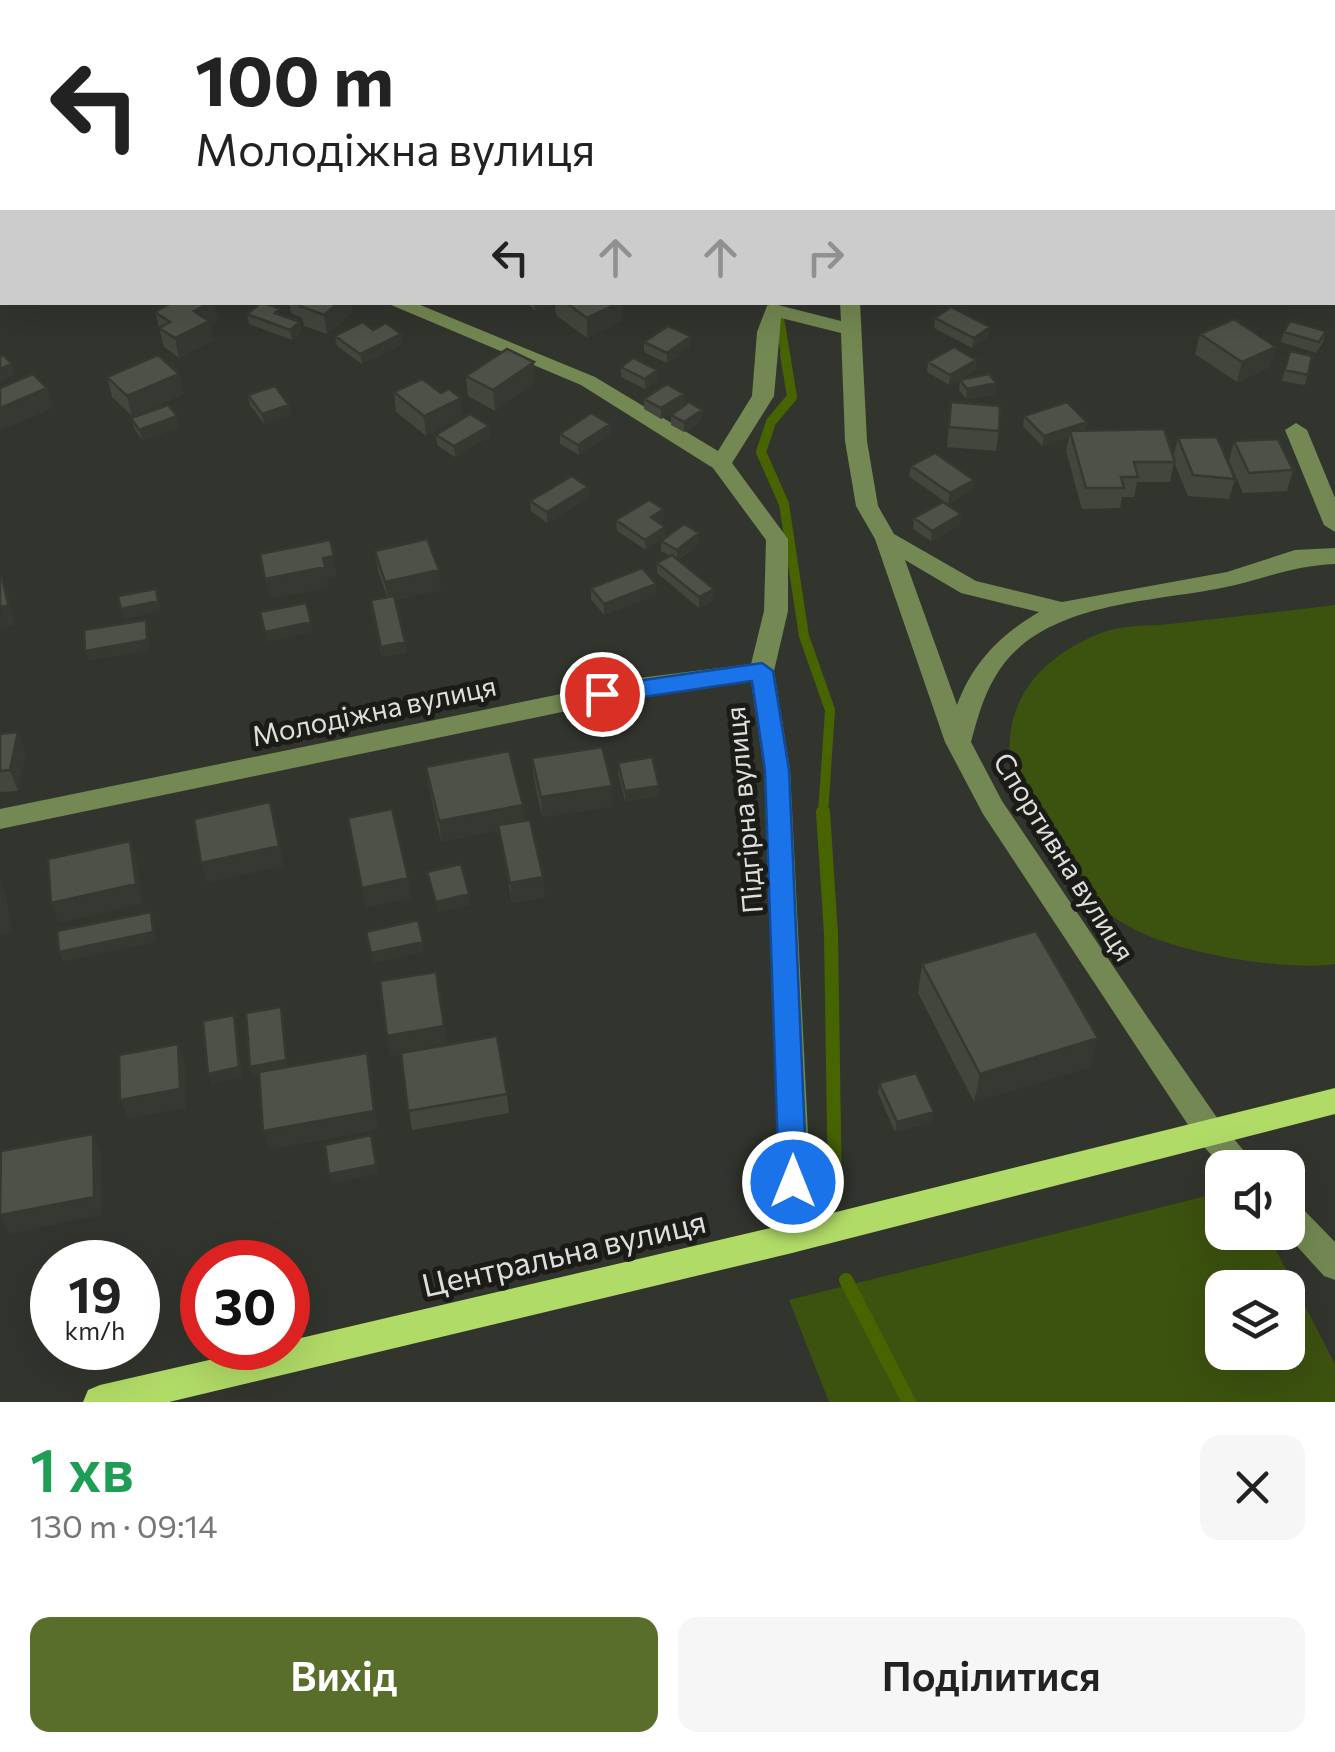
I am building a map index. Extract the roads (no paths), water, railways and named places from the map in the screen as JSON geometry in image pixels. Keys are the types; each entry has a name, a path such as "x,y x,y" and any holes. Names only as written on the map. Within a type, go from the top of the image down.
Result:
{"main road":[{"name":"Центральна вулиця","path":"100,1402 792,1238 1335,1101"}],"street":[{"name":"Підгірна вулиця","path":"401,305 588,381 721,464 777,539 776,611 762,671 777,770 794,1154 792,1238"},
{"name":"Спортивна вулиця","path":"850,305 856,442 866,506 886,538 958,742 992,807 1209,1131 1226,1150"},
{"path":"721,464 740,428 763,400 763,335 774,310 853,330"},
{"path":"1296,430 1335,525"},
{"path":"886,538 969,587 1062,610"},
{"path":"958,742 975,684 1012,638 1062,610 1229,579 1296,558 1335,556"},
{"name":"Молодіжна вулиця","path":"0,819 639,687 762,671"},
{"path":"1305,1233 1335,1265"}],"waterway":[{"path":"772,305 780,321 786,357"},
{"path":"785,354 792,397 771,422 761,452 784,504 804,636 830,710 823,813"},
{"path":"823,813 831,934 835,1196"},
{"path":"846,1280 909,1402"}]}
